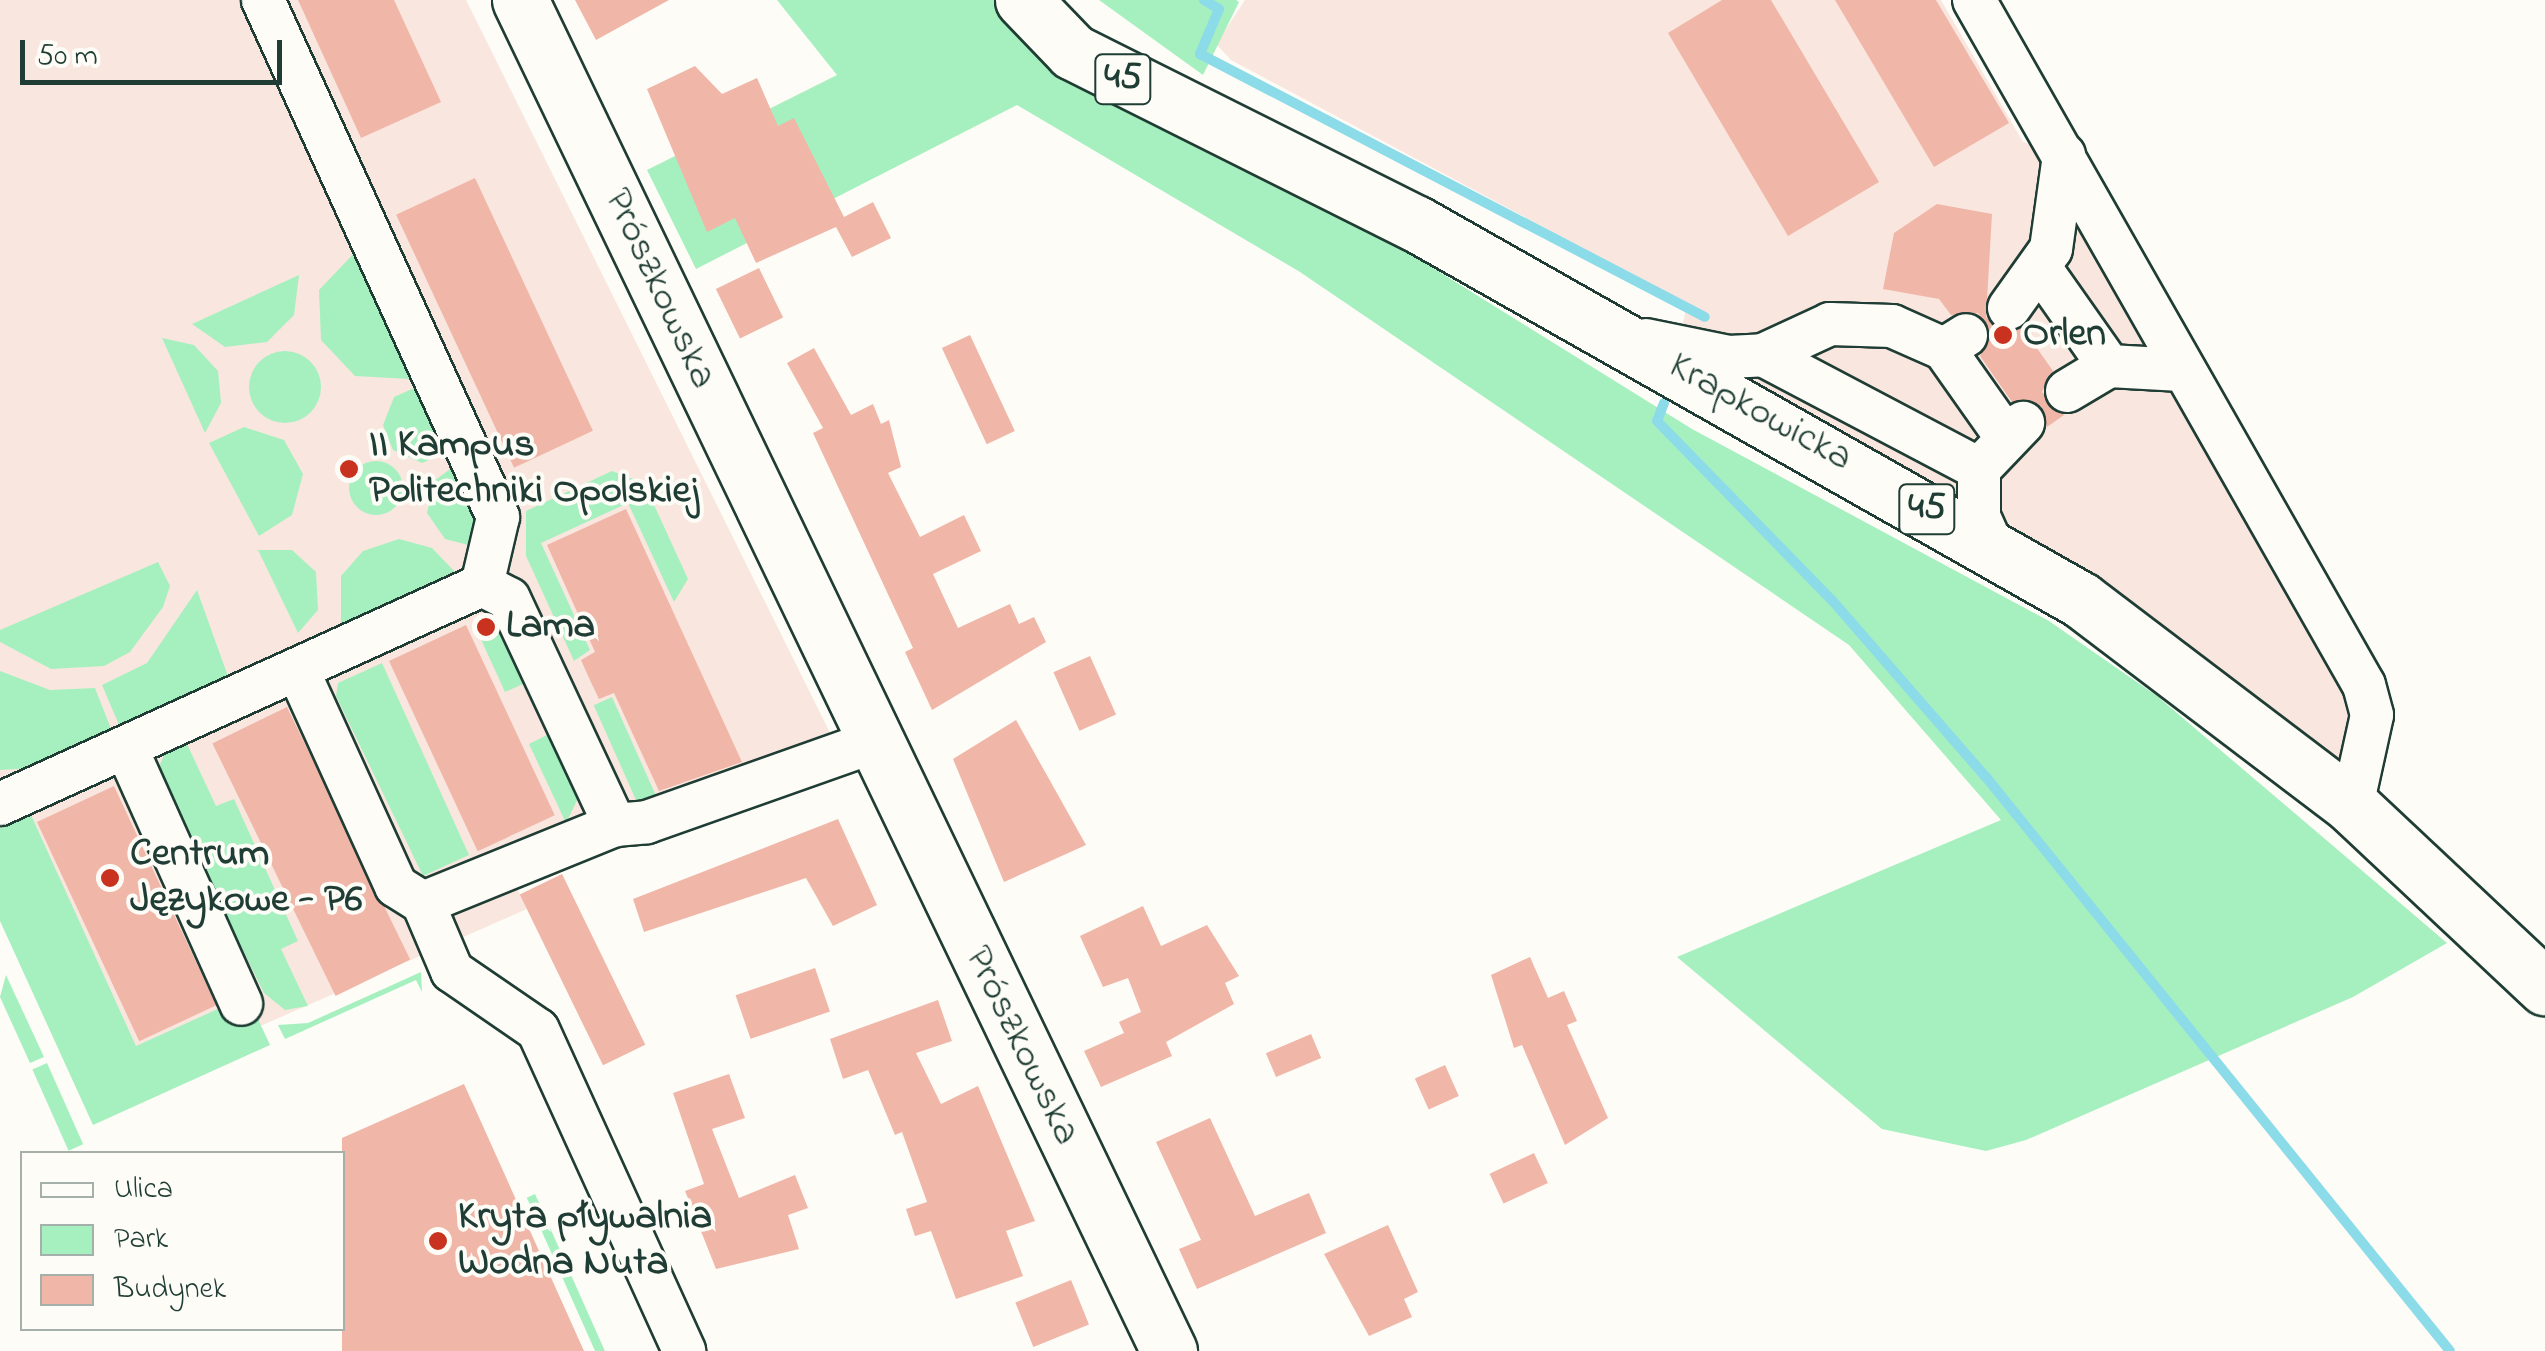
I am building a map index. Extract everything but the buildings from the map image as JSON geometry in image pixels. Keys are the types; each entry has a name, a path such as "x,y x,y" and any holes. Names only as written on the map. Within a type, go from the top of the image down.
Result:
{"main road":[{"name":"Prószkowska","path":"520,0 873,742 1169,1351"},
{"name":"Krapkowicka","path":"1023,0 1073,52 1240,130 1602,326 1993,548 2187,675 2352,806 2545,987"},
{"name":"Krapkowicka","path":"1069,0 1240,130"}],"street":[{"path":"262,0 498,517 482,585"},
{"path":"1974,0 2181,370 2364,685 2372,715 2352,806"},
{"path":"2009,308 2043,272 2064,155"},
{"path":"2043,272 2109,366"},
{"path":"1763,355 1830,324 1892,326 1955,342 2002,443 1979,517 1993,548"},
{"path":"1602,326 1677,350 1763,355 2002,443"},
{"path":"2067,391 2109,366 2181,370"},
{"path":"0,804 128,752 482,585"},
{"path":"482,585 509,599 615,825"},
{"path":"300,673 396,886 439,900 615,825 648,822 873,742"},
{"path":"128,752 241,1004"},
{"path":"439,900 452,971 538,1030 684,1351"}],"shaded area":[{"name":"II Kampus Politechniki Opolskiej","path":"0,0 466,0 848,769 557,864 515,884 527,909 92,1100 0,900"},
{"path":"1245,0 1941,0 2023,142 2064,155 2364,685 2352,806 1674,365 1687,304 1231,60 1216,44"}],"green space":[{"path":"777,0 994,0 1044,55 1199,149 1404,250 1692,429 2049,621 2157,696 2447,943 2353,997 2026,1140 1986,1151 1882,1129 1677,957 2001,820 1849,645 1300,272 1017,105 696,269 647,170 837,75"},
{"path":"1099,0 1236,0 1239,2 1203,75"},
{"path":"359,248 417,375 409,379 355,376 321,340 319,290"},
{"path":"299,275 294,315 267,342 225,347 192,324"},
{"path":"162,338 194,345 218,371 221,403 205,433"},
{"path":"285,351 310,362 321,387 310,412 285,423 260,412 249,387 260,362"},
{"path":"421,385 451,450 422,463 393,450 383,425 394,397"},
{"path":"244,427 284,440 303,474 292,515 259,536 209,443"},
{"path":"376,461 395,469 403,488 395,507 376,515 357,507 349,488 357,469"},
{"path":"457,464 477,509 472,546 445,539 427,513 434,481"},
{"path":"612,471 644,483 688,579 674,602 628,503 541,543 590,650 574,661 526,556 526,511"},
{"path":"399,539 432,548 458,575 341,632 341,576 363,551"},
{"path":"258,550 292,550 316,572 318,610 298,633"},
{"path":"158,562 170,586 163,607 130,652 104,666 51,669 0,642 0,630"},
{"path":"197,590 230,682 122,732 102,685 147,663"},
{"path":"485,615 497,620 532,680 505,692 473,622"},
{"path":"382,663 469,855 423,876 336,696 338,683"},
{"path":"0,671 50,690 95,688 113,734 33,768 0,770"},
{"path":"612,697 660,806 642,814 594,705"},
{"path":"555,731 579,796 566,823 529,744"},
{"path":"187,744 216,806 234,799 298,941 281,949 308,1006 285,1010 264,993 156,774 165,753"},
{"path":"31,815 136,1046 231,1003 253,1008 270,1045 93,1125 0,921 0,828"},
{"path":"421,972 422,992 416,980 285,1039 278,1025 308,1023"},
{"path":"6,975 44,1057 30,1063 0,997"},
{"path":"47,1063 83,1144 69,1151 32,1070"},
{"path":"535,1194 605,1351 595,1351 527,1198"}],"waterway":[{"path":"1204,0 1219,9 1200,54 1705,317"},
{"path":"1664,403 1657,421 1831,599 1986,777 2450,1351"}],"place":[{"name":"Orlen","path":"2003,335"},
{"name":"II Kampus Politechniki Opolskiej","path":"349,469"},
{"name":"Lama","path":"486,627"},
{"name":"Centrum Językowe - P6","path":"110,878"},
{"name":"Kryta pływalnia Wodna Nuta","path":"438,1241"}]}
